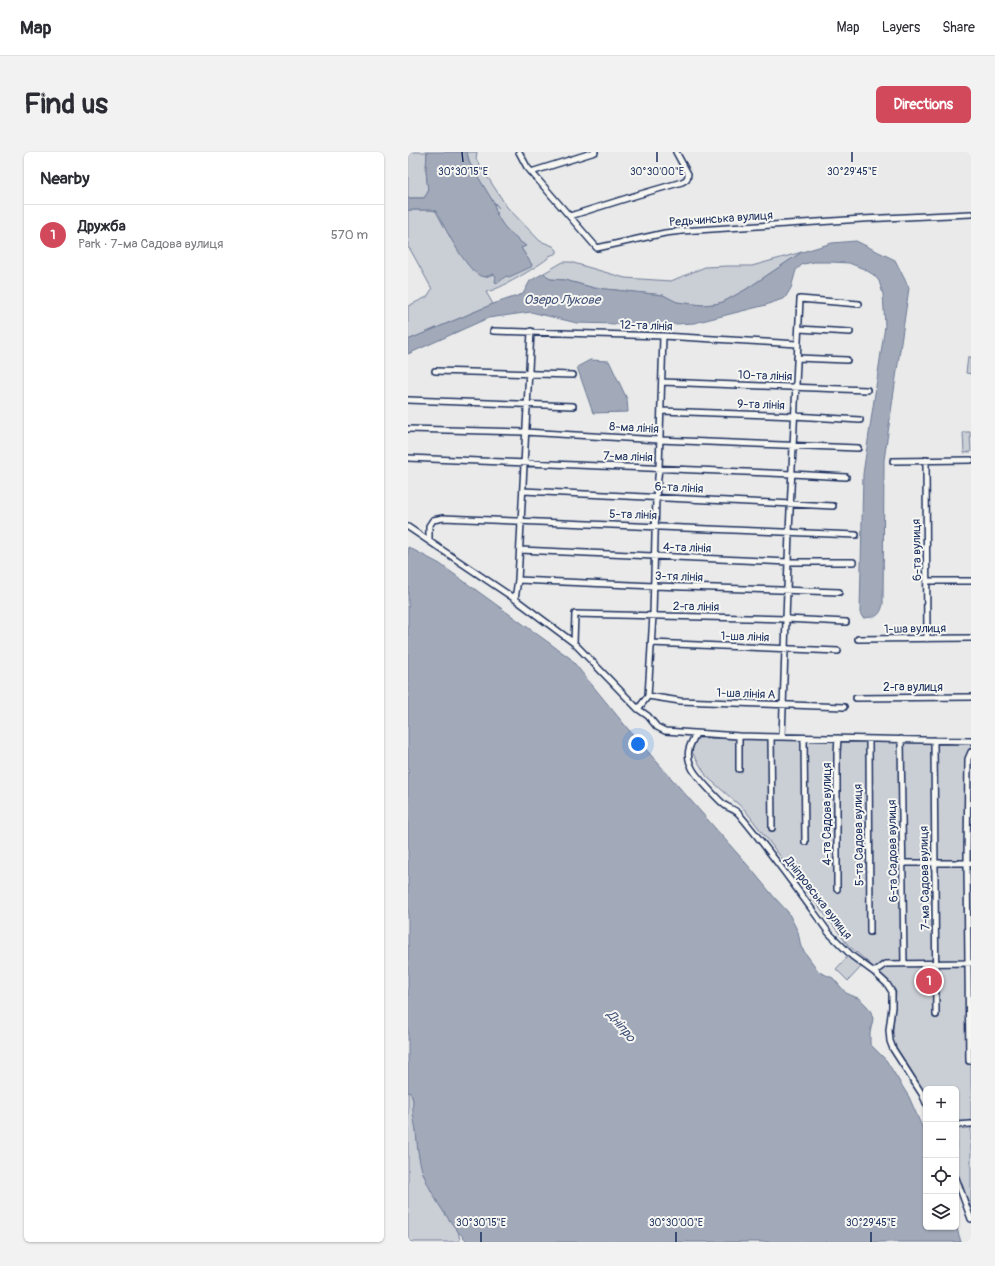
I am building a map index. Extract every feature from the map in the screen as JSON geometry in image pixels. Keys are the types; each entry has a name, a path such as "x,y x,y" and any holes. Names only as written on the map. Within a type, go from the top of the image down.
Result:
{"street":[{"name":"Редьчинська вулиця","path":"519,152 531,172 597,248 665,233 682,231 971,214"},
{"path":"531,172 595,152"},
{"path":"570,216 686,180 688,174 676,152"},
{"path":"782,737 784,649 800,299 859,304"},
{"path":"799,329 850,332"},
{"name":"12-та лінія","path":"494,331 663,336 797,344"},
{"path":"515,599 520,550 531,331"},
{"path":"638,709 648,696 653,615 656,497 659,468 663,336"},
{"path":"797,358 847,360"},
{"path":"435,371 573,375"},
{"name":"10-та лінія","path":"662,382 867,390"},
{"path":"408,400 573,406"},
{"name":"9-та лінія","path":"660,411 860,420"},
{"name":"8-ма лінія","path":"408,428 526,432 659,440 858,448"},
{"name":"7-ма лінія","path":"408,458 846,477"},
{"name":"6-та вулиця","path":"926,460 928,639"},
{"path":"893,461 971,460"},
{"name":"6-та лінія","path":"523,491 833,506"},
{"name":"5-та лінія","path":"429,541 429,526 433,520 442,518 856,535"},
{"path":"408,527 515,599 574,643 638,709 648,716 656,727 665,731 739,736 971,741"},
{"name":"4-та лінія","path":"520,550 788,562 853,562"},
{"name":"3-тя лінія","path":"518,580 839,592"},
{"path":"927,581 971,581"},
{"name":"2-га лінія","path":"574,643 575,614 653,615 846,622"},
{"name":"1-ша вулиця","path":"858,639 971,638"},
{"name":"1-ша лінія","path":"651,643 838,651"},
{"name":"1-ша лінія А","path":"648,696 680,701 844,707"},
{"name":"2-га вулиця","path":"856,698 971,697"},
{"name":"Дніпровська вулиця","path":"696,734 689,746 688,753 692,768 697,776 726,806 738,812 829,933 852,956 874,972 887,984 892,992 892,1008 889,1030 890,1041 893,1049 923,1096"},
{"path":"738,769 739,736"},
{"path":"771,737 772,828"},
{"path":"804,738 804,842"},
{"name":"4-та Садова вулиця","path":"837,889 838,738"},
{"name":"5-та Садова вулиця","path":"869,739 870,932"},
{"name":"6-та Садова вулиця","path":"901,739 904,964"},
{"name":"7-ма Садова вулиця","path":"934,740 936,1015"},
{"path":"969,1061 970,963 968,759 971,752"},
{"path":"903,863 969,863"},
{"path":"874,972 885,964 970,963"},
{"path":"959,1125 971,1124"},
{"path":"959,1186 971,1219"}],"shaded area":[{"path":"408,152 427,152 426,170 428,192 424,198 408,198"},
{"path":"467,152 477,152 476,159 507,207 540,241 553,246 557,250 557,253 549,256 547,259 517,278 486,292 493,304 408,340 408,306 427,297 432,289 410,249 408,248 408,210 436,211 453,242 471,268 485,277 493,274 506,276 532,265 521,248 525,246 505,228 501,222 495,210 494,203 499,208 490,197 469,162"},
{"path":"802,252 745,290 723,302 715,304 702,305 676,302 663,295 594,288 565,280 550,279 544,273 563,262 570,262 625,278 671,281 705,267 752,266"},
{"path":"968,357 971,357 971,374 966,373"},
{"path":"963,432 970,432 971,452 964,453"},
{"path":"696,738 971,744 971,1212 959,1180 959,1086 923,1086 923,1091 892,1041 896,992 878,971 848,945 745,810 707,777 692,752"},
{"path":"849,955 862,966 848,981 836,969"},
{"path":"408,1091 413,1100 419,1157 423,1172 442,1209 458,1231 460,1240 457,1242 408,1242"}],"water":[{"path":"427,152 467,152 469,162 494,203 495,210 501,222 510,233 526,246 521,248 532,265 531,267 509,277 506,276 498,283 495,282 496,276 493,274 483,277 475,272 462,257 436,211 408,210 408,198 424,198 428,192 426,170"},
{"name":"Озеро Лукове","path":"856,241 895,260 909,288 884,460 883,604 879,614 874,617 863,618 860,613 863,474 885,326 883,294 879,281 874,275 864,269 849,263 814,262 803,264 796,270 791,288 785,298 766,305 694,323 657,325 577,323 531,312 488,318 408,354 408,340 493,304 523,294 530,281 544,273 550,279 565,280 594,288 663,295 677,302 702,305 715,304 723,302 745,290 802,252 832,243"},
{"path":"590,360 609,361 627,399 628,412 593,413 577,367"},
{"name":"Дніпро","path":"408,547 440,564 570,658 628,729 788,912 798,932 801,947 819,972 833,978 846,993 860,999 867,1006 873,1019 870,1033 870,1044 886,1060 909,1097 923,1129 923,1230 957,1230 961,1242 468,1242 448,1218 425,1179 418,1150 413,1100 408,1091"}],"place":[{"name":"Дружба","path":"929,981"}]}
